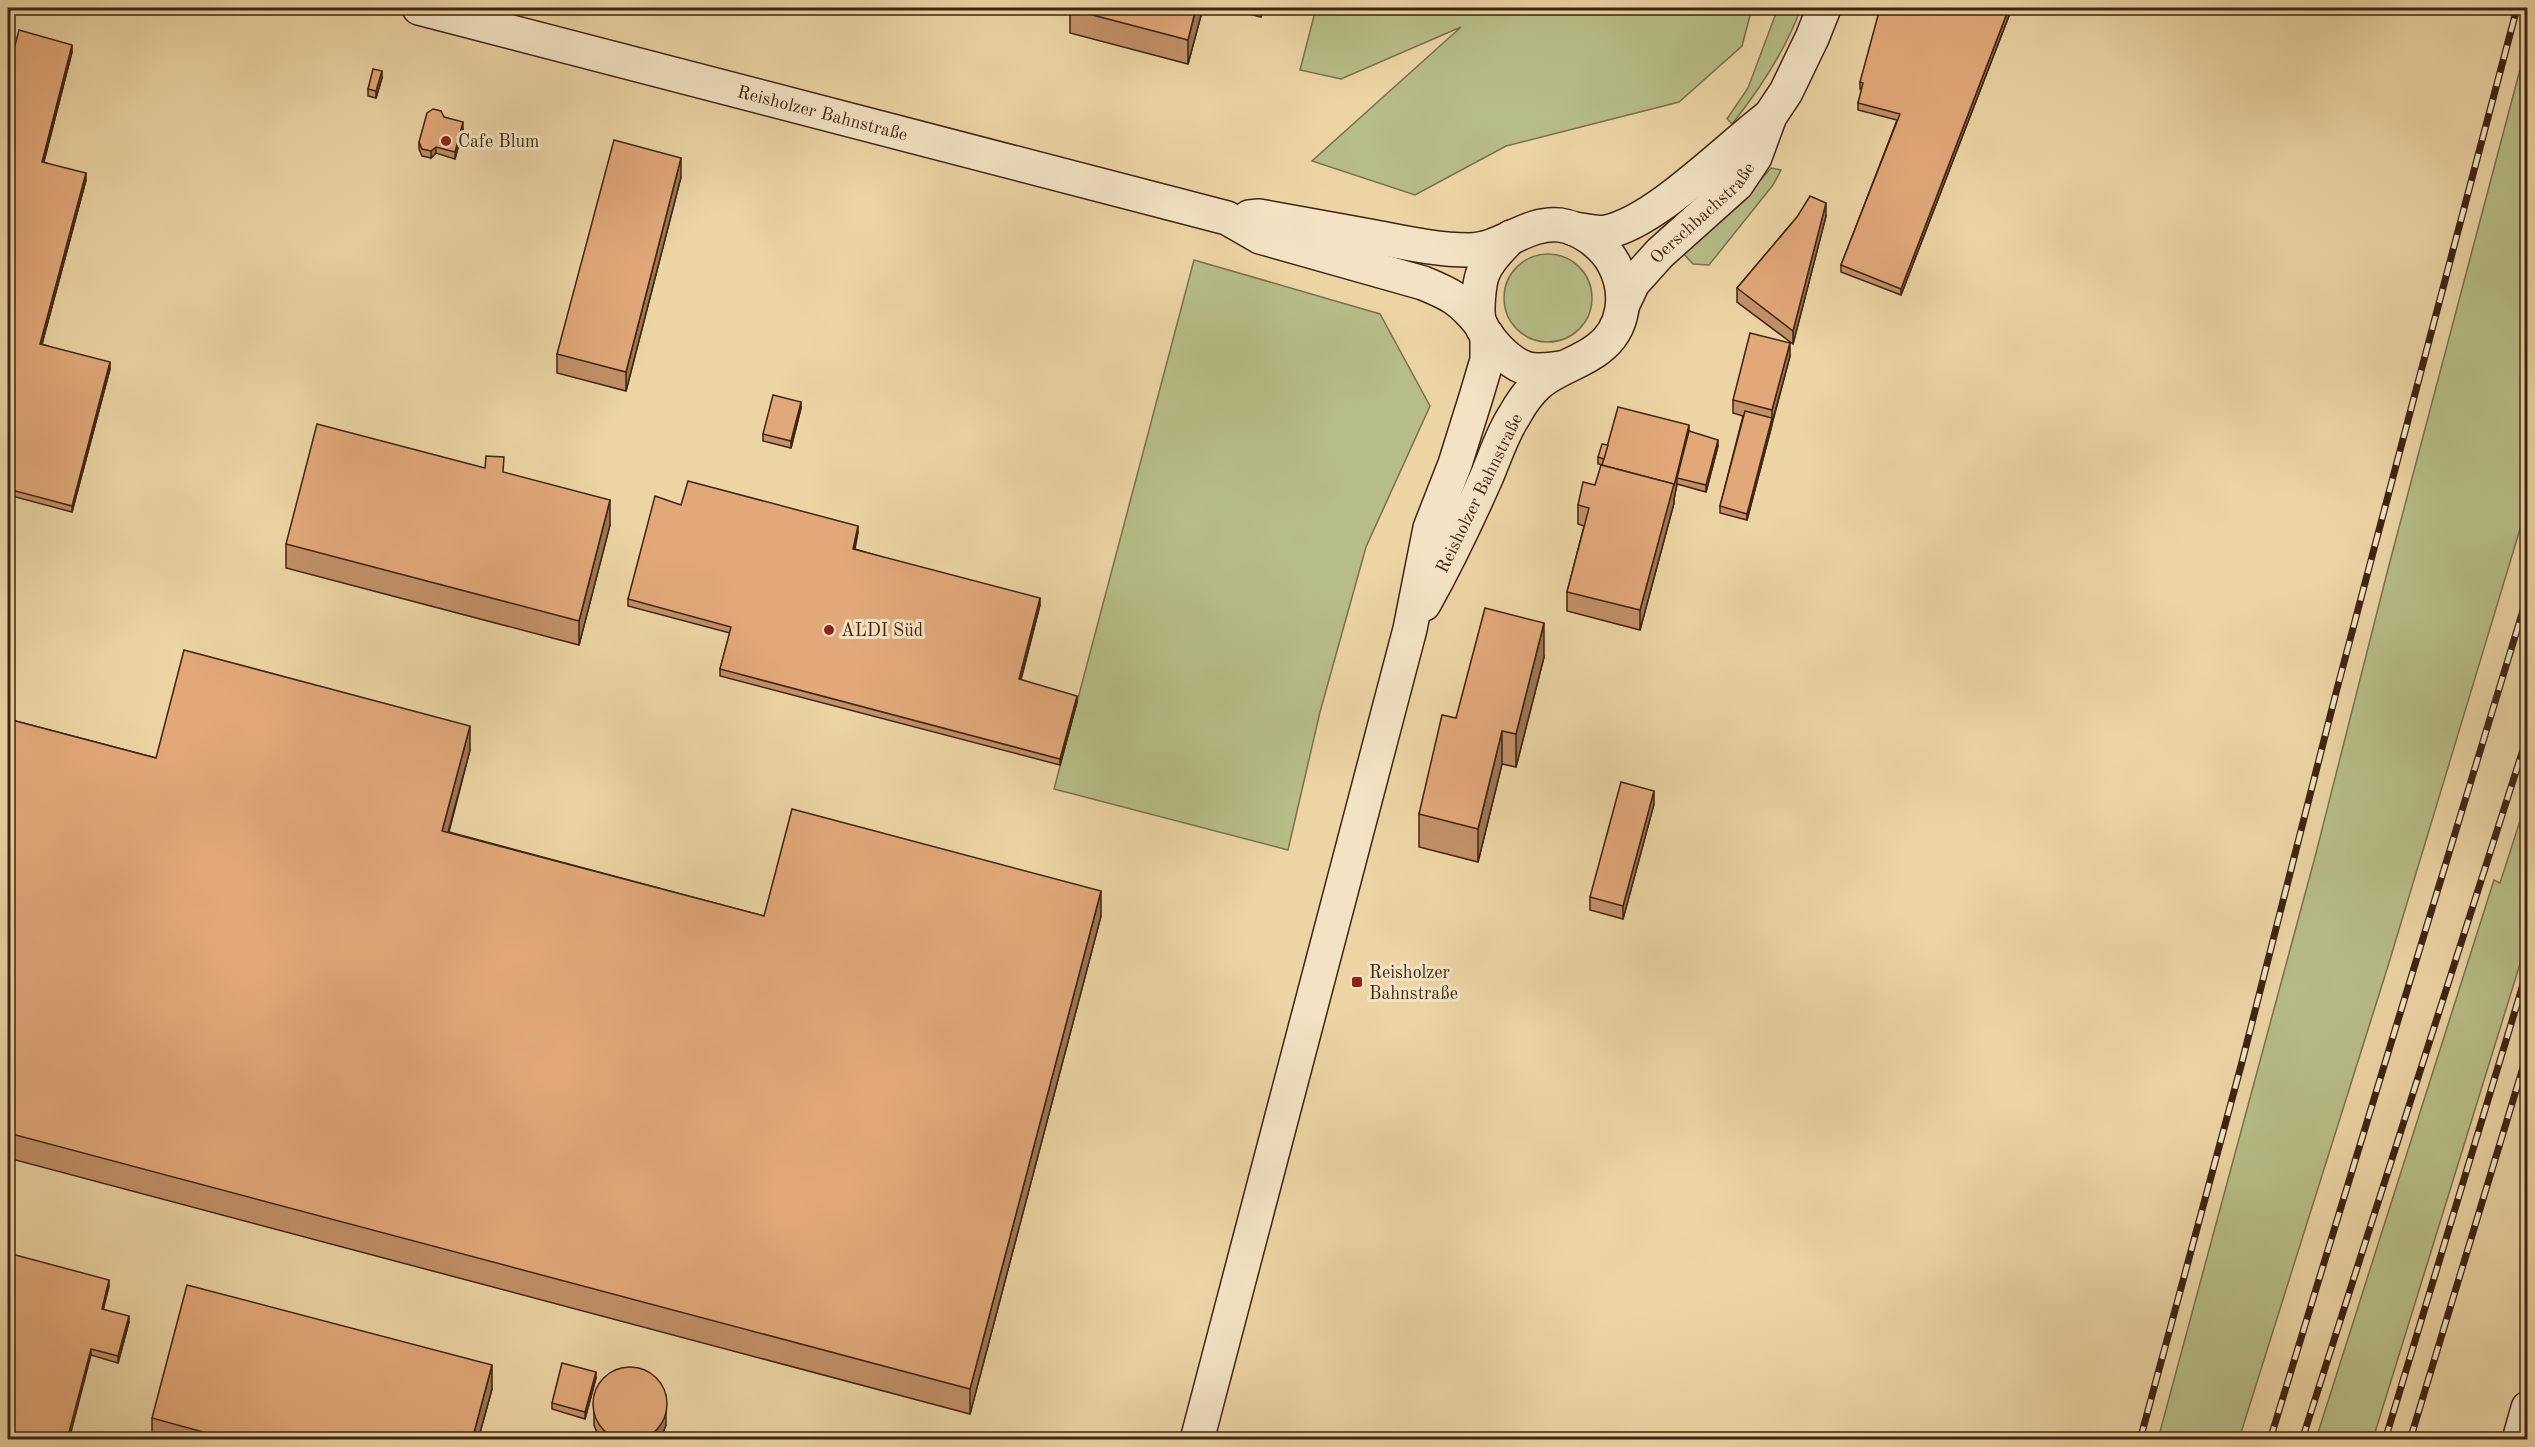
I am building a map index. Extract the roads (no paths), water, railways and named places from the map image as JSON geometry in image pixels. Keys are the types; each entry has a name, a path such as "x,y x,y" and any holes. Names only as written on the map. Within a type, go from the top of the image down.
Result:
{"main road":[{"name":"Reisholzer Bahnstraße","path":"418,8 1227,218 1260,237 1438,289 1463,303 1509,358 1524,368 1540,370 1562,368"},
{"name":"Oerschbachstraße","path":"1624,302 1633,283 1660,253 1737,184 1755,157 1770,116 1786,92 1824,8"},
{"name":"Oerschbachstraße","path":"1574,229 1605,233 1638,219 1674,195 1770,116"},
{"name":"Reisholzer Bahnstraße","path":"1227,218 1259,216 1433,248 1473,250 1492,246 1537,226 1559,225 1574,229 1596,241 1613,262 1621,281 1624,302 1620,320 1599,349 1537,384 1514,416 1447,564 1410,629"},
{"name":"Reisholzer Bahnstraße","path":"1197,1440 1410,629 1430,528 1455,464 1487,360 1479,293 1482,274 1493,255 1512,236"},
{"path":"2519,1440 2528,1408"}],"railway":[{"path":"2140,1440 2242,1062 2337,689 2517,8"},
{"path":"2270,1440 2528,594"},
{"path":"2302,1440 2528,734"},
{"path":"2385,1440 2528,968"},
{"path":"2410,1440 2528,1051"}],"place":[{"name":"Cafe Blum","path":"446,141"},
{"name":"ALDI Süd","path":"829,630"},
{"name":"Reisholzer Bahnstraße","path":"1357,982"}]}
